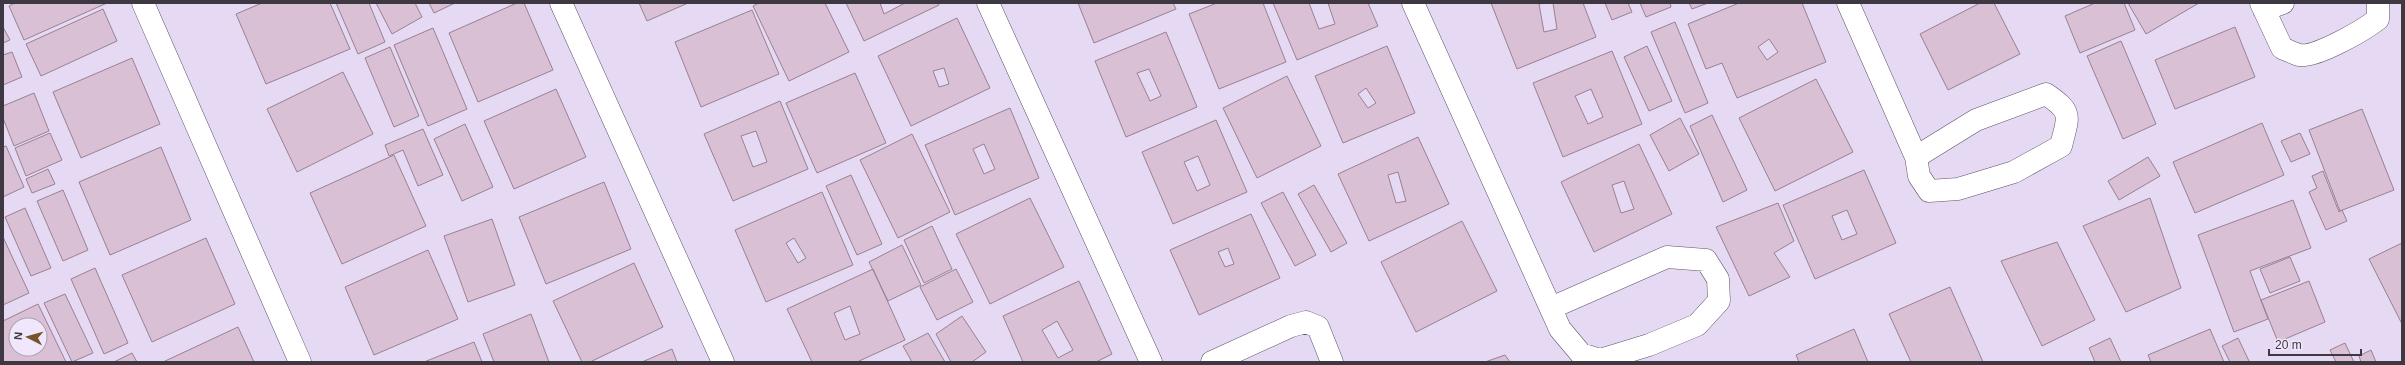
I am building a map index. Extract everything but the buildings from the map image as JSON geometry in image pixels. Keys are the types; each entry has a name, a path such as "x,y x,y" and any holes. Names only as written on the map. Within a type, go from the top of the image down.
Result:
{"street":[{"path":"143,3 300,362"},
{"path":"561,3 723,362"},
{"path":"988,3 1151,362"},
{"path":"1413,3 1560,329 1581,354 1600,360 1649,345 1697,325 1719,301 1718,279 1706,260 1667,257 1551,308"},
{"path":"1848,3 1916,157 1919,176 1929,190 1958,189 2014,172 2061,146 2068,118 2064,106 2046,94 1976,120 1916,157"},
{"path":"2269,5 2282,48 2300,55 2328,47 2364,30 2378,19 2378,3"},
{"path":"1212,362 1291,326 1306,322 1318,327 1332,362"}]}
